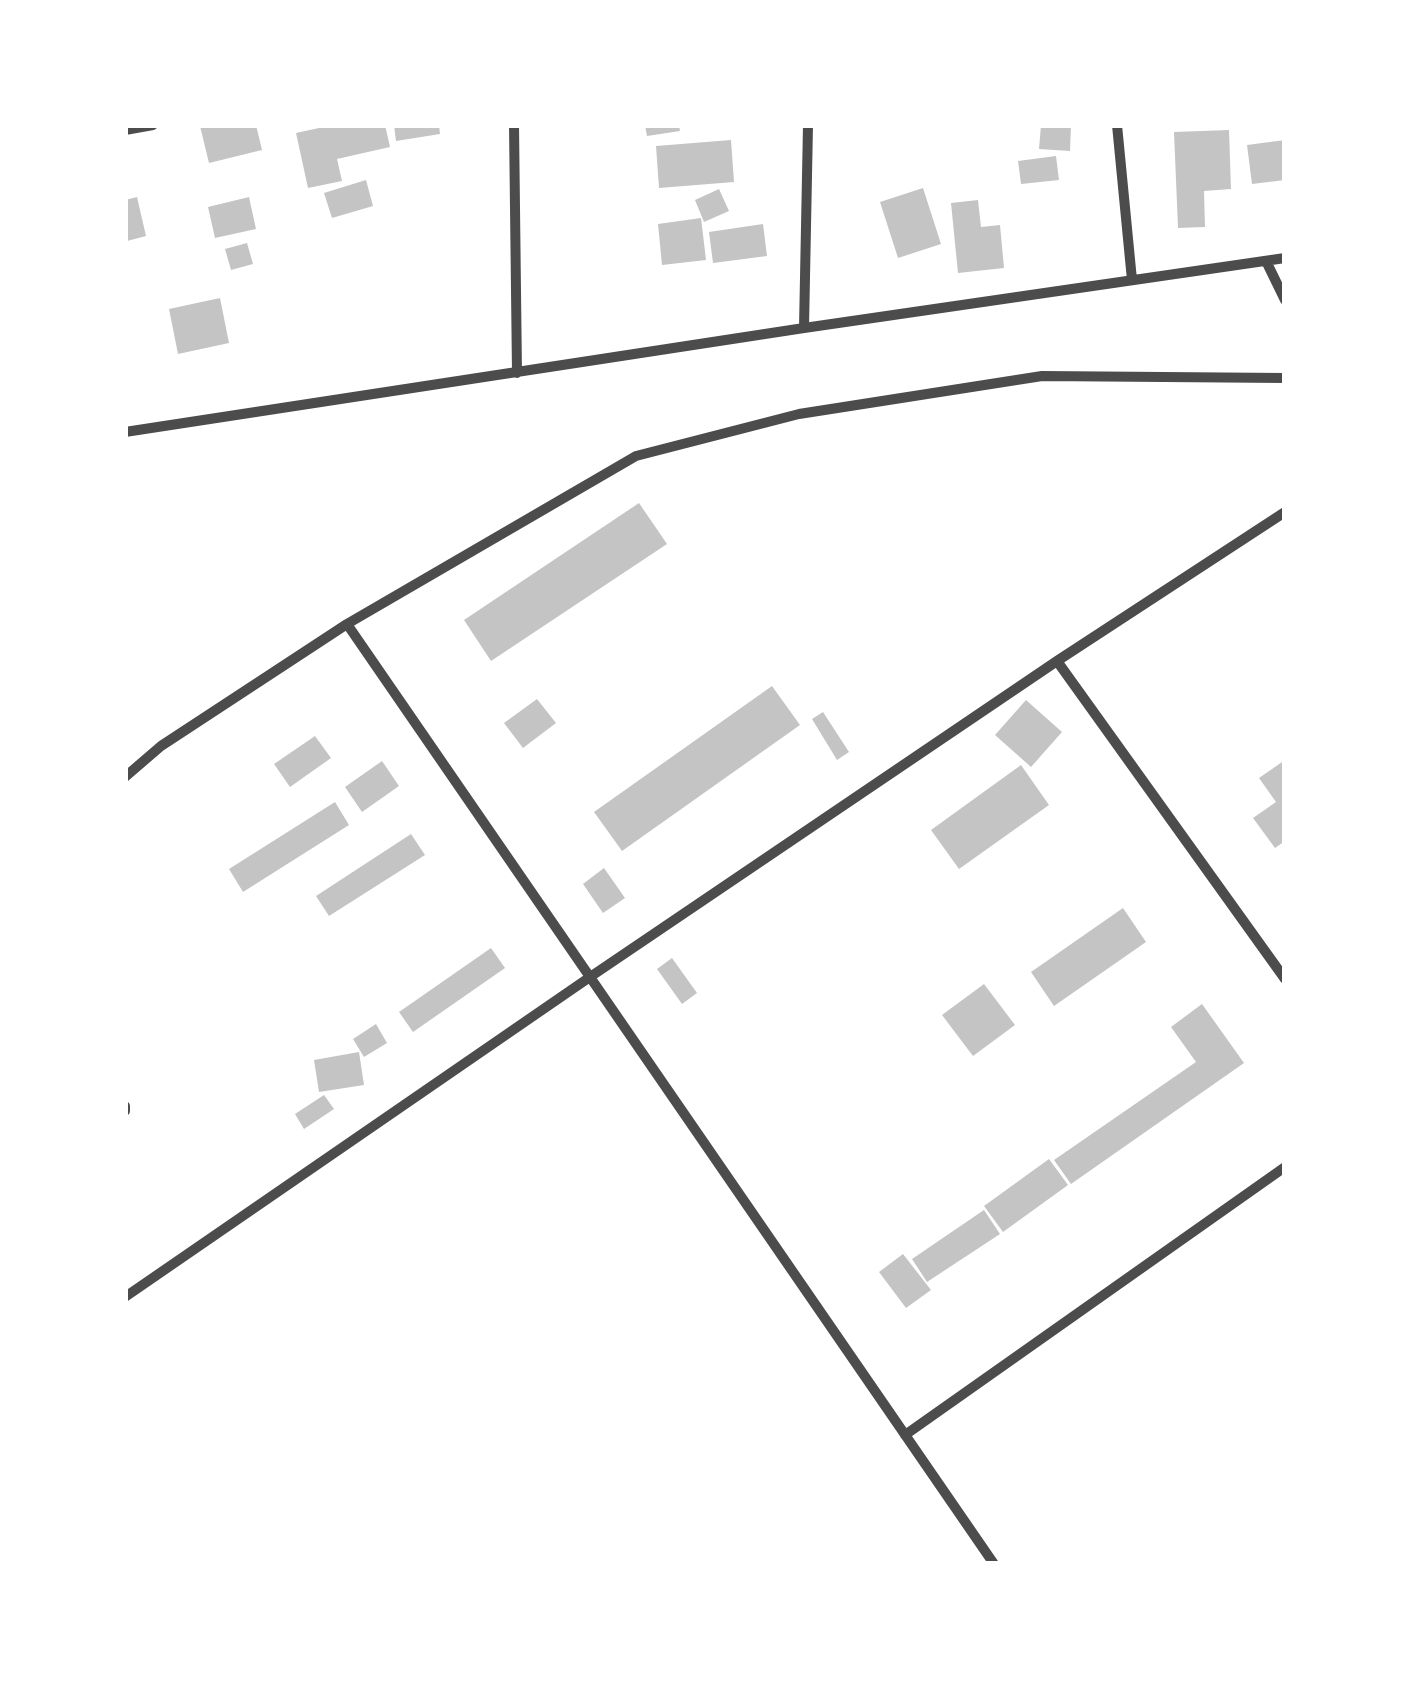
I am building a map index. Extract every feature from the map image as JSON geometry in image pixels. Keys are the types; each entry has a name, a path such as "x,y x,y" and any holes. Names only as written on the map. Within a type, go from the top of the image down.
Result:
{"street":[{"path":"125,130 153,125"},
{"path":"514,125 517,373"},
{"path":"804,328 808,125"},
{"path":"1117,125 1132,280"},
{"path":"125,432 1285,258"},
{"path":"1266,260 1285,300"},
{"path":"125,777 162,746 347,624 636,456 798,414 1042,376 1285,378"},
{"path":"125,1297 590,976 1057,660 1285,512"},
{"path":"347,624 994,1564"},
{"path":"1057,660 1285,980"},
{"path":"905,1435 1285,1167"}],"building":[{"path":"256,125 262,150 209,163 200,126"},
{"path":"333,125 385,125 390,147 337,159 342,181 308,188 296,133"},
{"path":"394,125 439,125 440,134 396,141"},
{"path":"645,125 679,125 680,131 647,136"},
{"path":"1041,125 1071,125 1070,151 1039,149"},
{"path":"1229,130 1231,189 1204,191 1205,227 1178,228 1174,132"},
{"path":"731,140 734,182 659,188 656,146"},
{"path":"1285,140 1285,180 1252,184 1247,145"},
{"path":"1056,156 1059,180 1021,184 1018,161"},
{"path":"366,180 373,206 332,218 324,193"},
{"path":"923,188 941,244 898,258 880,202"},
{"path":"719,189 729,211 704,222 695,200"},
{"path":"137,197 146,236 127,241 125,200"},
{"path":"249,197 256,229 215,238 208,207"},
{"path":"978,200 981,227 1000,225 1004,268 958,273 951,203"},
{"path":"701,218 706,260 662,265 658,224"},
{"path":"763,224 767,256 713,263 709,232"},
{"path":"247,243 253,264 231,270 225,249"},
{"path":"220,298 229,343 178,354 169,309"},
{"path":"639,503 667,544 491,661 464,620"},
{"path":"772,686 800,725 622,851 594,812"},
{"path":"537,699 556,723 523,748 504,723"},
{"path":"1026,700 1062,732 1031,767 995,735"},
{"path":"823,712 849,752 837,760 812,719"},
{"path":"315,736 331,758 290,787 274,764"},
{"path":"1285,760 1285,841 1275,848 1253,818 1276,802 1259,778"},
{"path":"382,761 399,786 362,812 345,787"},
{"path":"1021,765 1049,805 959,869 931,830"},
{"path":"335,802 349,825 243,892 229,869"},
{"path":"411,834 425,855 329,916 316,896"},
{"path":"604,868 625,898 603,913 583,884"},
{"path":"1123,908 1146,942 1054,1006 1031,972"},
{"path":"491,948 505,968 413,1032 399,1012"},
{"path":"672,958 697,993 682,1004 657,969"},
{"path":"984,984 1015,1025 973,1056 942,1015"},
{"path":"1202,1004 1244,1063 1071,1184 1054,1160 1196,1062 1171,1027"},
{"path":"376,1024 387,1043 364,1057 353,1039"},
{"path":"359,1052 364,1085 319,1092 314,1060"},
{"path":"324,1095 334,1109 304,1129 295,1114"},
{"path":"1049,1159 1068,1185 1003,1232 984,1206"},
{"path":"984,1210 1000,1234 927,1282 912,1259"},
{"path":"903,1254 931,1290 906,1308 879,1272"}]}
